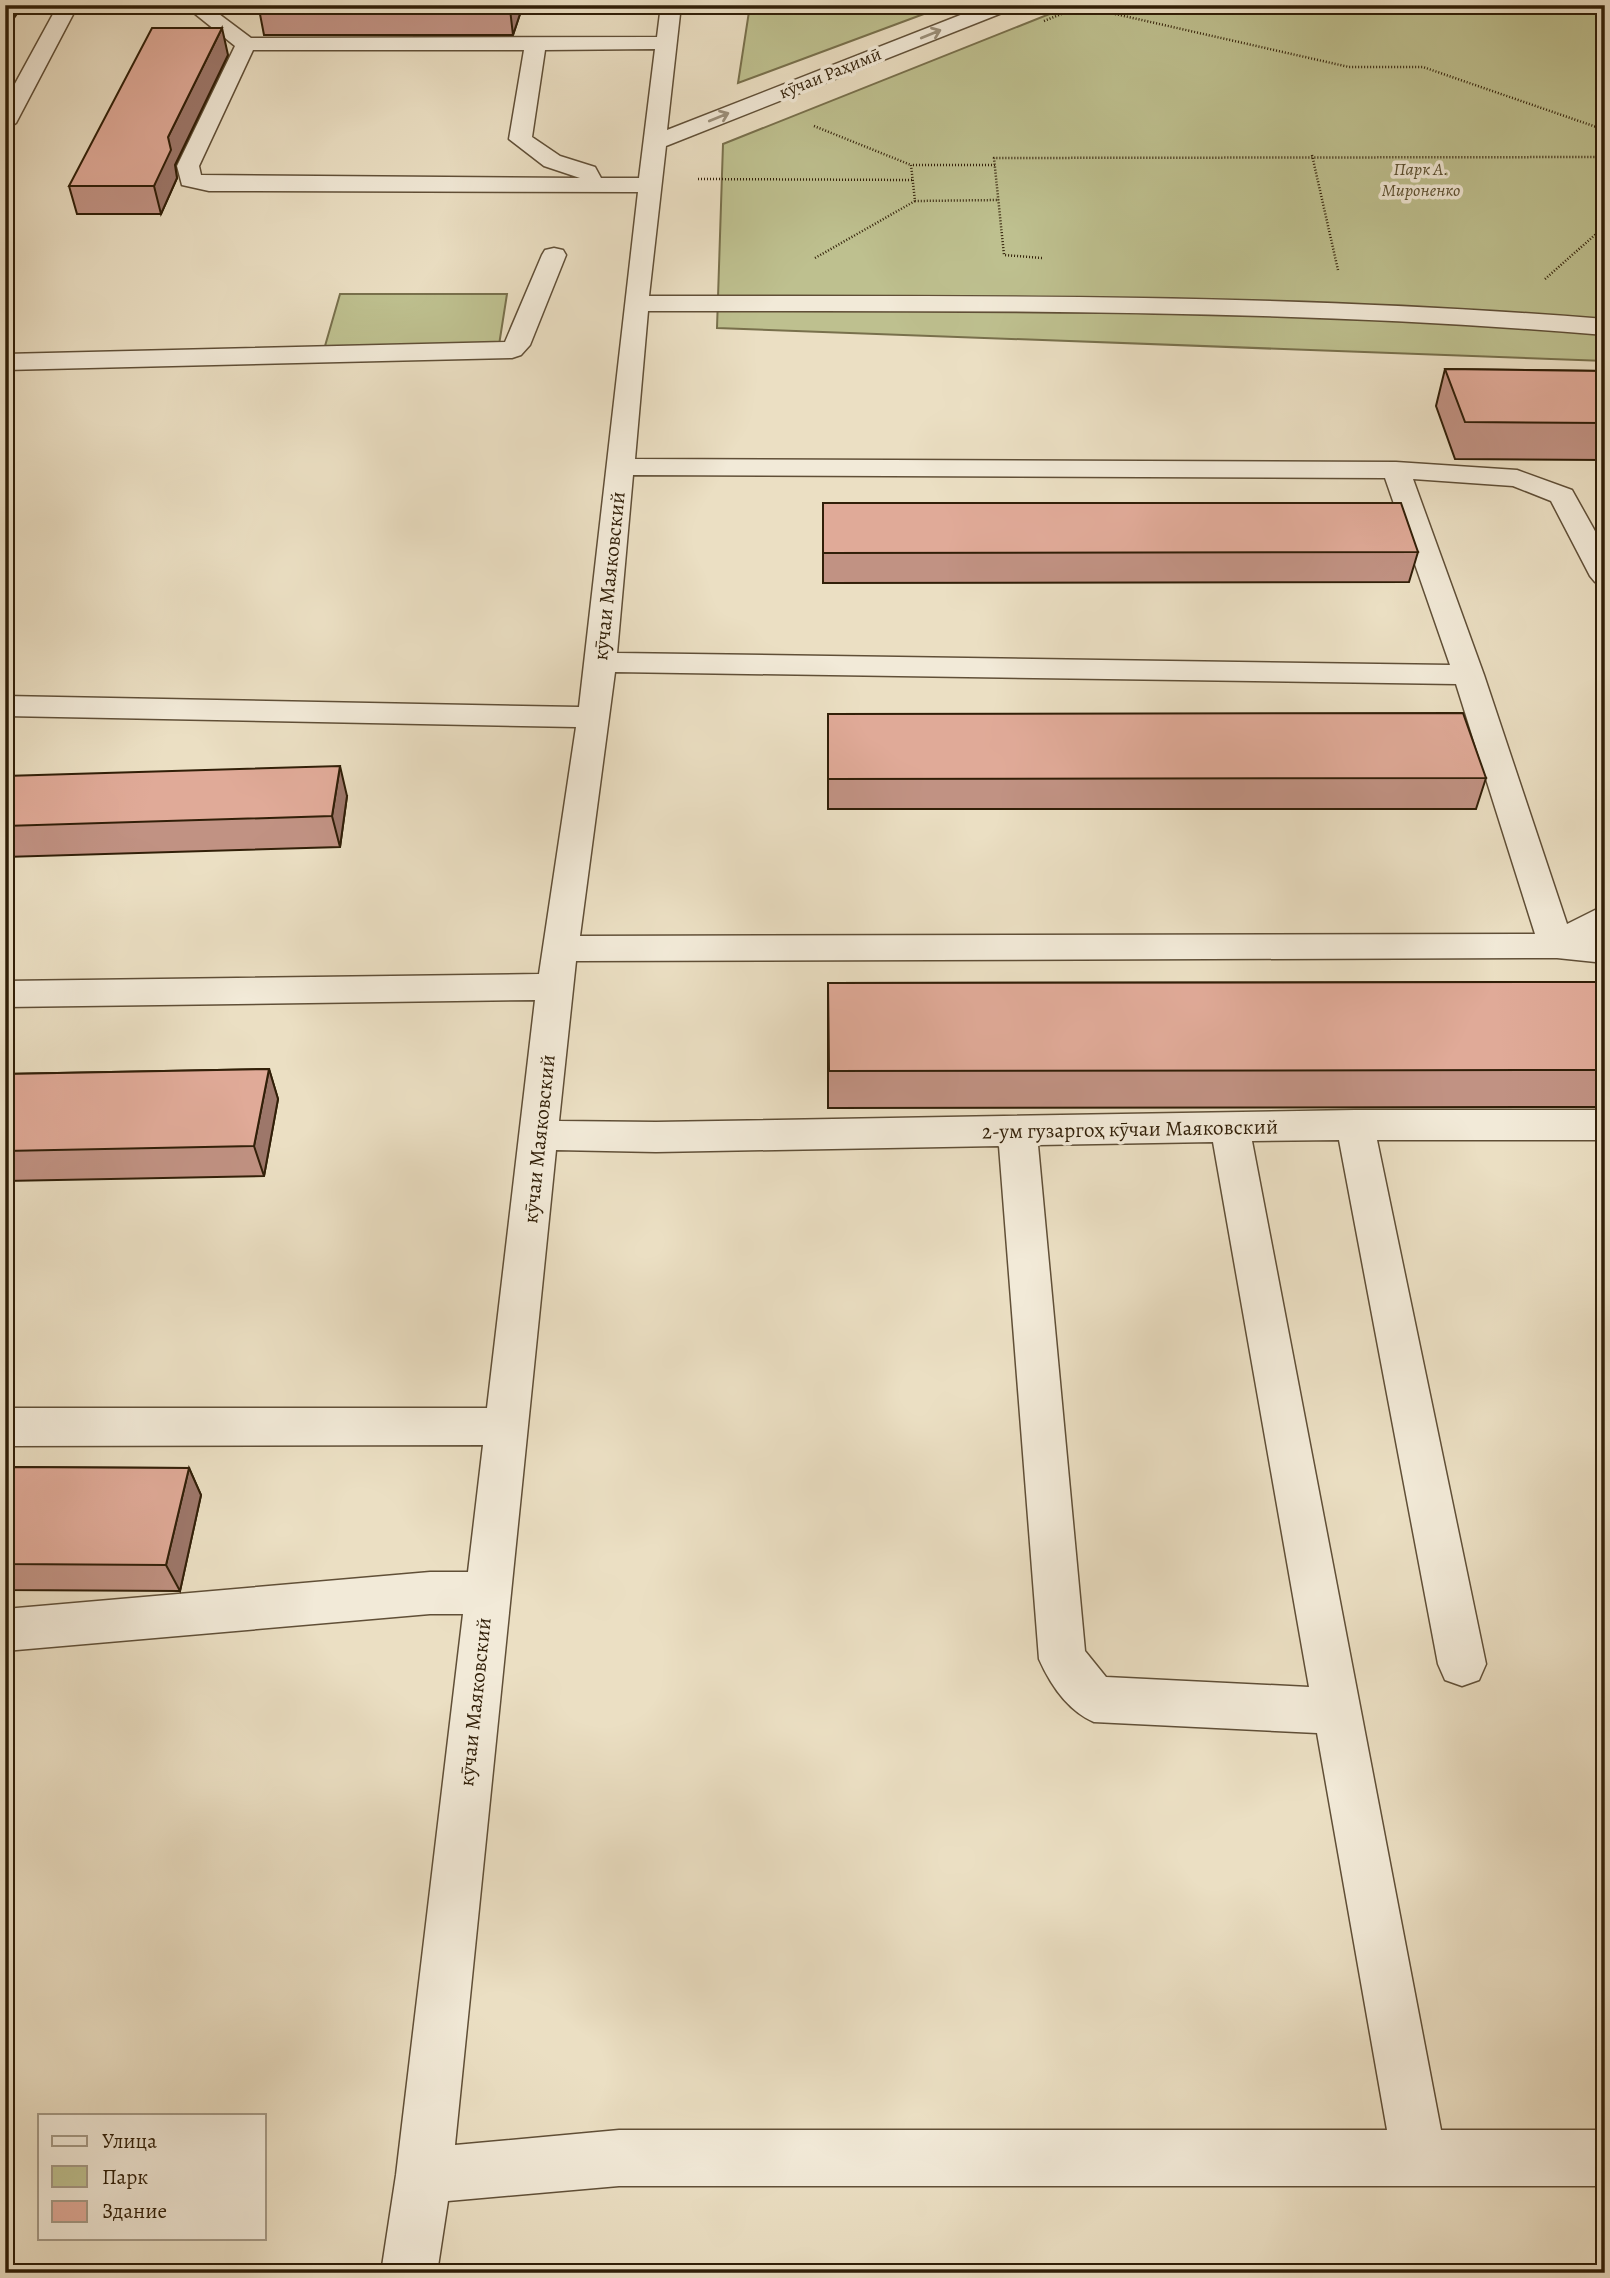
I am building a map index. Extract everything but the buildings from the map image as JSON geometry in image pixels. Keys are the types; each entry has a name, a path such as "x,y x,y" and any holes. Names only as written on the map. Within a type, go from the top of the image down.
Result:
{"street":[{"path":"5,123 68,5"},
{"path":"194,5 246,44 667,43"},
{"name":"кӯчаи Маяковский","path":"409,2273 424,2175 555,987 601,662 636,304 671,5"},
{"name":"кӯчаи Раҳимӣ","path":"652,168 969,13 1005,5"},
{"path":"536,43 520,139 552,161 587,172 596,184"},
{"path":"246,44 188,166 190,180 209,184 596,184 652,168"},
{"path":"5,362 512,350 517,345 554,255"},
{"path":"636,304 1260,306 1506,317 1605,327"},
{"path":"620,467 1396,470 1517,478 1562,496 1605,576"},
{"path":"1396,470 1469,675 1557,946"},
{"path":"601,662 1469,675"},
{"path":"5,706 534,714 592,718"},
{"path":"1557,946 1605,917"},
{"path":"561,949 1557,946 1605,951"},
{"path":"5,994 555,987"},
{"path":"1355,1125 1462,1664"},
{"name":"2-ум гузаргоҳ кӯчаи Маяковский","path":"539,1135 656,1137 1355,1125 1605,1125"},
{"path":"1230,1128 1419,2158"},
{"path":"1017,1131 1062,1659 1094,1699 1337,1711"},
{"path":"5,1427 506,1426"},
{"path":"5,1630 416,1594 487,1593"},
{"path":"424,2175 619,2158 1605,2158"}],"path":[{"path":"1080,6 1349,67 1423,66 1605,130"},
{"path":"1312,155 1339,276"},
{"path":"1046,258 1004,255 994,158 1312,155 1605,157"},
{"path":"915,201 911,165 995,165"},
{"path":"652,168 914,180"},
{"path":"813,260 915,201 999,200"},
{"path":"1537,286 1605,226"}],"green space":[{"path":"750,5 948,5 738,83"},
{"name":"Парк А. Мироненко","path":"1072,5 1605,5 1605,361 717,328 723,144"},
{"path":"340,294 507,294 499,345 325,346"}]}
